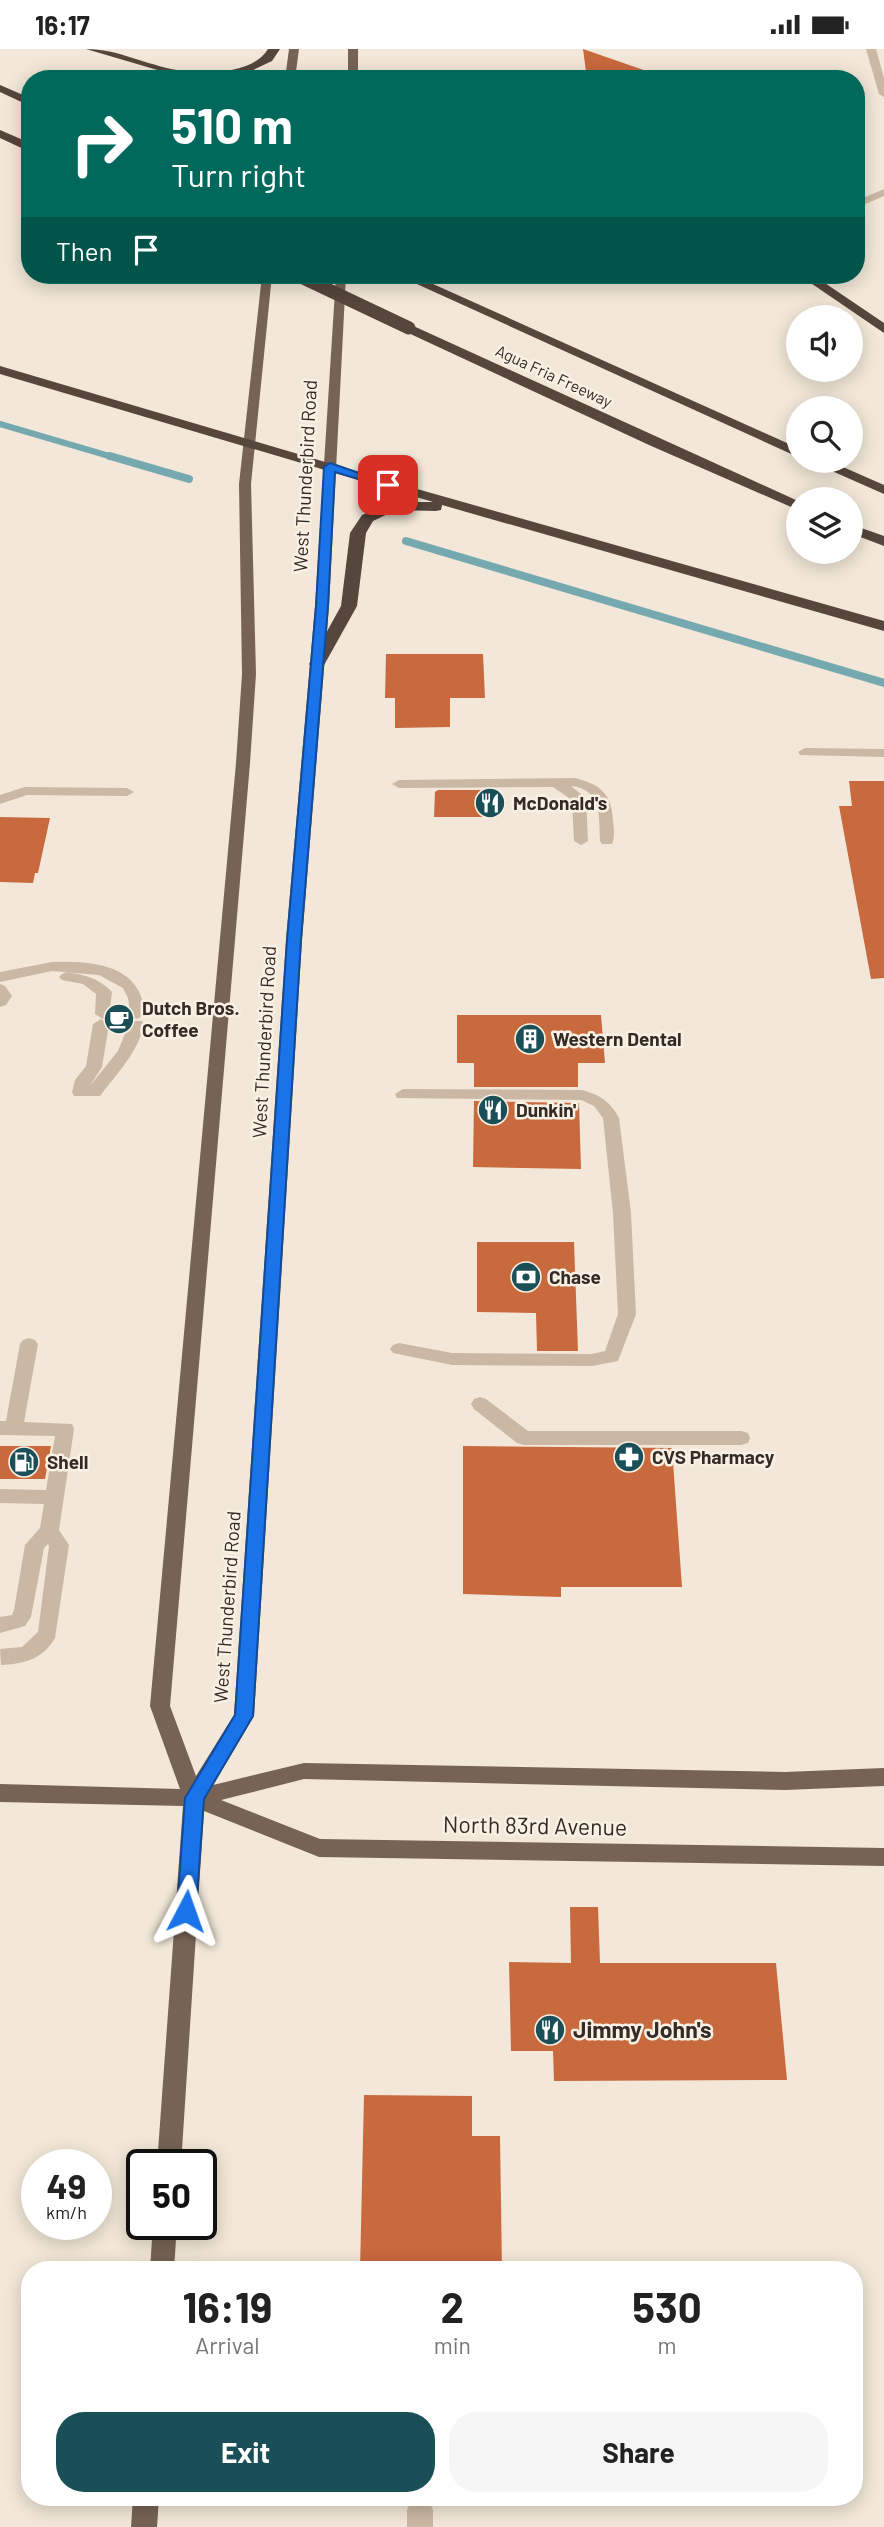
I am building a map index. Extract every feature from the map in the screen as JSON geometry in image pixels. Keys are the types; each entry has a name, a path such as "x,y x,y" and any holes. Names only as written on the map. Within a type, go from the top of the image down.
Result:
{"highway":[{"path":"92,49 163,70"},
{"path":"244,70 267,61 274,49"},
{"path":"0,89 21,99"},
{"path":"0,134 21,144"},
{"name":"Agua Fria Freeway","path":"315,284 786,501"},
{"name":"Agua Fria Freeway","path":"424,284 786,448"},
{"path":"817,284 884,329"},
{"path":"0,370 884,626"},
{"path":"844,473 884,490"},
{"path":"317,664 349,606 358,533 367,518 394,506 476,510"},
{"path":"863,533 884,541"}],"main road":[{"path":"291,70 293,49"},
{"path":"353,49 353,70"},
{"name":"West Thunderbird Road","path":"170,2149 194,1798 160,1706 249,674 245,484 266,284"},
{"name":"West Thunderbird Road","path":"194,1798 244,1716 294,940 317,664 340,284"},
{"name":"North 83rd Avenue","path":"0,1793 194,1798 304,1772 785,1781 884,1777"},
{"name":"North 83rd Avenue","path":"194,1798 319,1848 884,1857"},
{"path":"163,2261 164,2240"},
{"path":"144,2527 145,2506"}],"street":[{"path":"871,49 884,94"},
{"path":"865,201 884,193"},
{"path":"805,753 884,753"},
{"path":"557,782 579,798 581,841"},
{"path":"399,784 588,784 601,793 607,841"},
{"path":"0,800 25,791 127,792"},
{"path":"37,968 104,970 129,984 139,999 134,1038 127,1052 93,1091 80,1092 83,1080 94,1067 104,992 87,980 76,977 2,981 37,968"},
{"path":"0,1002 4,996 2,981"},
{"path":"399,1349 452,1359 592,1360 612,1356 627,1314 622,1213 611,1118 606,1108 596,1099 582,1095 402,1094"},
{"path":"0,1625 18,1621 24,1612 35,1545 49,1531 65,1429 7,1428 29,1344"},
{"path":"480,1404 524,1438 741,1437"},
{"path":"0,1496 55,1497"},
{"path":"1,1657 30,1653 42,1645 48,1633 59,1545 49,1531"}],"building":[{"path":"583,49 644,70 586,70"},
{"path":"386,654 483,654 485,698 450,698 450,727 395,728 395,698 385,698"},
{"path":"849,781 884,781 884,978 871,979 839,806 852,806"},
{"path":"486,790 488,817 434,817 435,792"},
{"path":"0,817 50,818 38,873 35,873 33,883 0,882"},
{"name":"Western Dental","path":"457,1015 601,1015 605,1063 578,1063 578,1087 474,1087 474,1063 457,1063"},
{"path":"474,1101 579,1103 581,1169 473,1167"},
{"name":"Chase","path":"477,1242 574,1242 578,1351 537,1351 536,1313 477,1312"},
{"name":"Shell","path":"0,1446 51,1446 45,1479 0,1479"},
{"name":"CVS Pharmacy","path":"463,1446 672,1448 682,1587 561,1587 561,1597 463,1594"},
{"path":"570,1907 598,1907 600,1963 776,1963 787,2080 554,2081 553,2051 511,2051 509,1962 571,1963"},
{"path":"364,2095 472,2096 472,2136 500,2136 502,2261 360,2261"}],"waterway":[{"path":"0,424 116,458"},
{"path":"110,456 189,479"},
{"path":"406,541 884,683"}],"place":[{"name":"McDonald's","path":"490,803"},
{"name":"Dutch Bros. Coffee","path":"119,1019"},
{"name":"Western Dental","path":"530,1039"},
{"name":"Dunkin'","path":"493,1110"},
{"name":"Chase","path":"526,1277"},
{"name":"CVS Pharmacy","path":"629,1457"},
{"name":"Shell","path":"24,1462"},
{"name":"Jimmy John's","path":"550,2030"}],"route":[{"path":"186,1911 194,1798 244,1716 294,940 322,606 330,467 388,485"}]}
